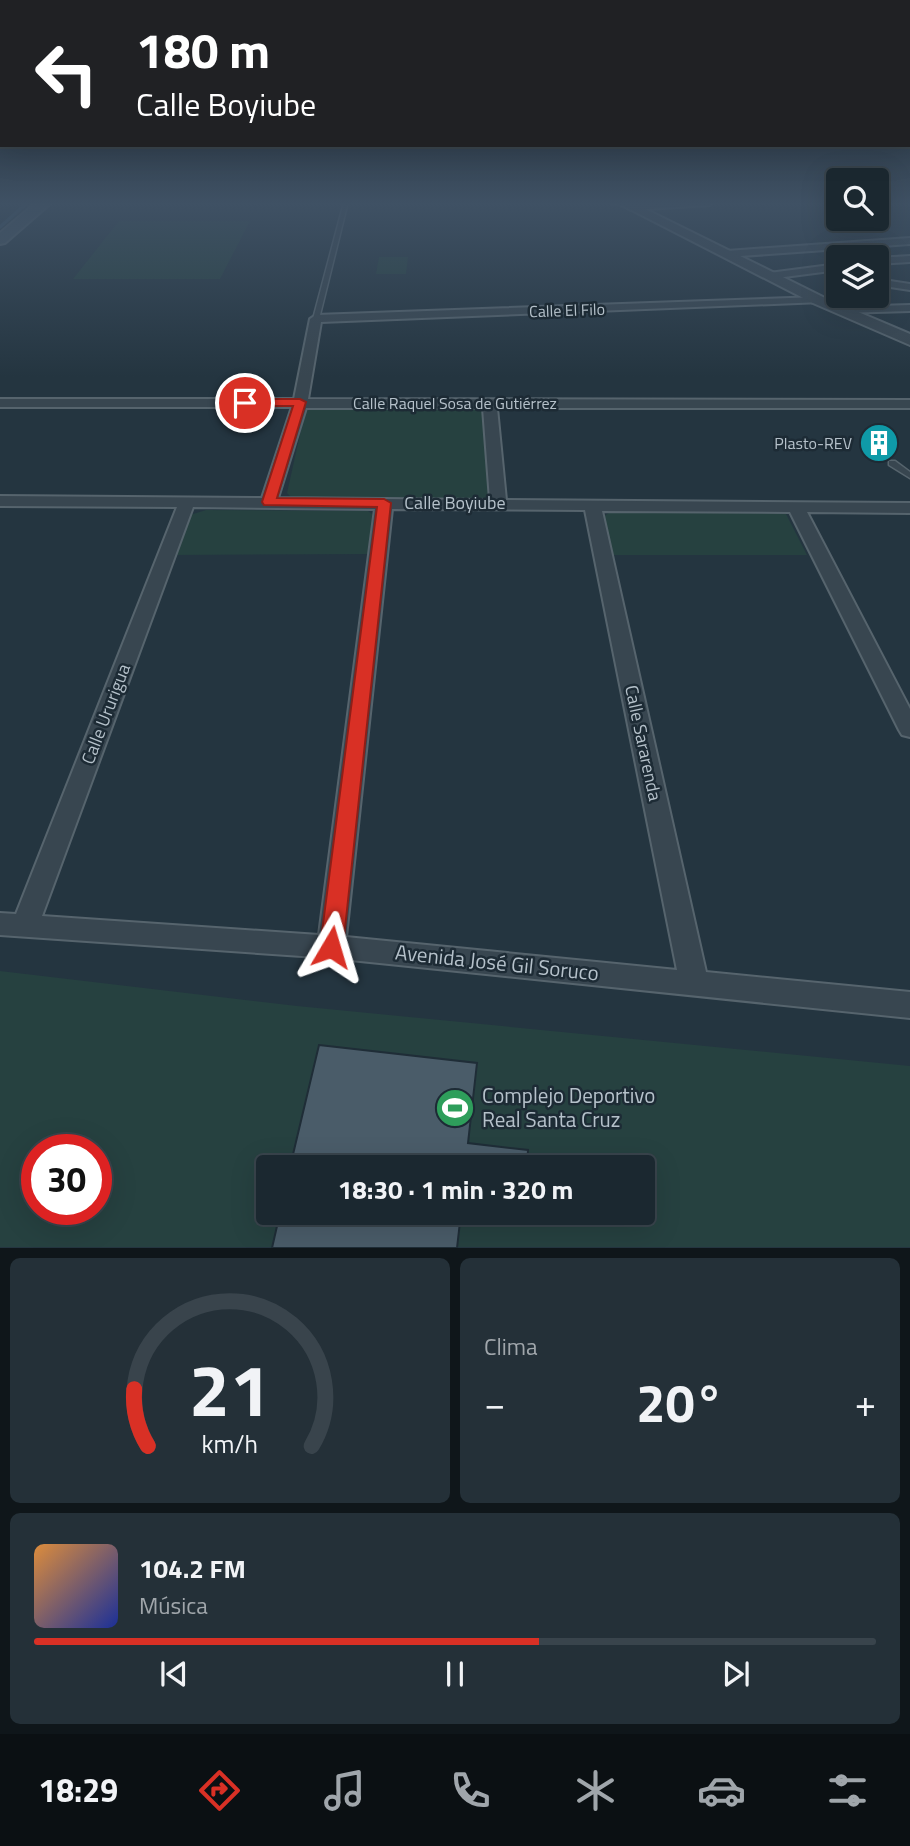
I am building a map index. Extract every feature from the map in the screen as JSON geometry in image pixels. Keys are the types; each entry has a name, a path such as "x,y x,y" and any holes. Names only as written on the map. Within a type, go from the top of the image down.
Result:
{"street":[{"path":"739,260 818,300 910,340"},
{"path":"769,276 826,269"},
{"path":"819,270 826,271"},
{"path":"889,284 910,287"},
{"name":"Calle El Filo","path":"316,319 818,300"},
{"path":"843,310 910,307"},
{"path":"269,502 300,402 316,319"},
{"name":"Calle Raquel Sosa de Gutiérrez","path":"0,403 910,404"},
{"path":"490,404 498,503"},
{"name":"Calle Boyiube","path":"0,501 794,505 910,508"},
{"name":"Calle Ururigua","path":"12,925 187,502"},
{"path":"331,947 384,503"},
{"name":"Calle Sararenda","path":"592,504 694,983"},
{"path":"794,505 910,730"},
{"name":"Avenida José Gil Soruco","path":"12,925 331,947 910,1005"}],"lane":[{"path":"316,319 331,260"},
{"path":"892,463 910,476"}],"green space":[{"path":"88,260 230,260 220,279 73,279"},
{"path":"378,260 408,260 406,274 376,274"},
{"path":"313,406 486,411 491,494 486,498 473,499 303,501 292,498 287,493 305,412"},
{"path":"768,509 786,514 807,555 609,555 601,518 612,511"},
{"path":"206,510 368,511 375,516 371,554 171,555 190,515"},
{"name":"Complejo Deportivo Real Santa Cruz","path":"0,971 297,1006 910,1066 910,1247 0,1247"}],"building":[{"path":"319,1045 477,1063 468,1143 528,1150 528,1155 293,1155"},
{"path":"277,1225 460,1225 457,1248 272,1248"}],"place":[{"name":"Plasto-REV","path":"879,443"},
{"name":"Complejo Deportivo Real Santa Cruz","path":"455,1108"}],"route":[{"path":"245,403 300,402 269,502 384,503 331,947"}]}
